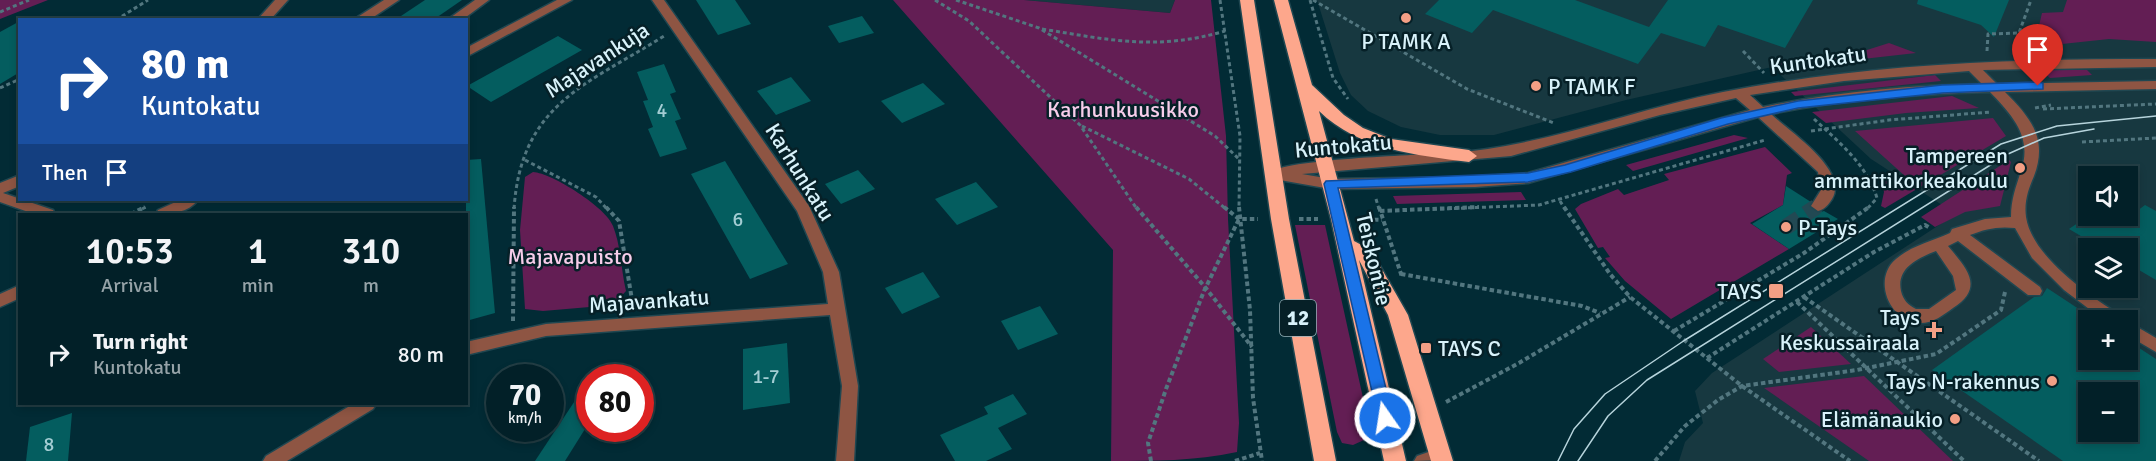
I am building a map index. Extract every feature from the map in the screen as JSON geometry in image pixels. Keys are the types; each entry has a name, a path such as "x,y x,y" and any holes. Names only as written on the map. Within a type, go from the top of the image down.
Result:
{"highway":[{"name":"12","path":"1247,0 1280,219 1325,461"},
{"name":"Teiskontie","path":"1281,0 1347,245 1395,461"},
{"path":"1305,86 1344,124 1367,135 1408,147 1469,156"},
{"path":"1347,245 1365,255 1398,315 1435,459"}],"street":[{"path":"266,18 282,0"},
{"path":"362,18 393,0"},
{"path":"456,18 483,0"},
{"path":"468,52 566,0"},
{"name":"Karhunkatu","path":"658,0 804,210 831,272 850,386 845,461"},
{"name":"Kuntokatu","path":"1274,174 1325,164 1469,156 1542,144 1635,117 1739,93 1869,73 1971,65 2156,63"},
{"path":"1971,65 2013,110 2033,143 2032,158 2017,204 2021,223 2032,247 2050,269 2079,296 2100,310"},
{"name":"Kuntokatu","path":"1274,174 1331,184 1528,178 1760,112 1899,92 1991,87 2156,85"},
{"path":"1739,93 1824,170 1830,181 1828,196 1818,206"},
{"path":"0,189 18,181"},
{"path":"0,197 45,213"},
{"path":"165,213 189,201"},
{"path":"1939,244 1963,280 1965,288 1962,294 1931,315 1914,315 1898,306 1892,280 1897,268 1919,251 1939,244 1958,233 2000,220 2021,223"},
{"path":"1958,233 2034,291"},
{"path":"0,302 18,292"},
{"name":"Majavankatu","path":"468,348 546,330 836,309"},
{"path":"2138,334 2156,346"},
{"path":"272,461 365,405"}],"path":[{"path":"0,12 30,0"},
{"path":"119,18 148,0"},
{"path":"934,0 969,21 1080,125 1140,212 1206,287 1252,347"},
{"path":"956,0 1039,28 1095,37 1168,43 1193,40 1225,31"},
{"path":"1220,0 1238,112 1241,160 1239,219 1252,347 1253,398 1262,461"},
{"path":"1313,0 1467,89 1560,125"},
{"path":"1987,55 1988,34 2019,33 2031,0"},
{"name":"Majavankuja","path":"513,336 512,203 534,134 548,111 603,73 679,28"},
{"path":"1039,28 1215,136 1241,160"},
{"path":"1743,51 1767,76"},
{"path":"0,88 18,80"},
{"path":"1809,132 1889,120 2013,110 2061,110 2156,104"},
{"path":"1080,125 1136,156 1189,179 1239,219 1382,220"},
{"path":"1674,331 1804,253 1871,206 1877,198 1876,187 1869,175 1825,129"},
{"path":"2082,142 2156,138"},
{"path":"1380,211 1523,207 1560,201 1757,142"},
{"path":"525,159 596,197 619,221 636,323"},
{"path":"1560,201 1611,274 1630,297 1742,386 1851,461"},
{"path":"1151,461 1148,443 1206,287 1239,219"},
{"path":"1707,358 1866,258"},
{"path":"1401,274 1582,306 1600,313"},
{"path":"1656,461 1663,449 1691,422 1742,386 1867,368 1936,354 2001,310 2006,289 2000,283"},
{"path":"1443,404 1519,363 1630,297"},
{"path":"1804,297 2039,461"},
{"path":"1797,302 1964,461"},
{"path":"1235,461 1260,453"}],"shaded area":[{"path":"1024,0 1175,0 1170,13"},
{"name":"Tampereen ammattikorkeakoulu","path":"1317,0 2156,0 2156,461 1679,461 1685,442 1703,423 1695,391 1712,373 1956,214 1871,159 1772,67 1626,100 1494,135 1440,135 1401,127 1368,111 1351,95 1340,73"}],"green space":[{"path":"0,0 48,0 0,19"},
{"name":"Karhunkuusikko","path":"893,0 1024,0 1170,13 1175,0 1211,0 1226,136 1239,423 1237,452 1190,459 1111,461 1113,250"},
{"path":"2067,0 2156,0 2156,42 2109,39 2034,47 2042,13 2063,12"},
{"path":"1889,43 1916,53 1783,68 1777,62 1820,61"},
{"path":"2041,70 2087,70 2092,75 2050,78"},
{"path":"1935,75 1941,81 1795,96 1791,92"},
{"path":"1952,96 1979,108 1906,113 1826,123 1812,112"},
{"path":"1993,118 2006,136 1885,208 1881,206 1884,192 1881,181 1905,176 1855,131"},
{"path":"1734,135 1748,138 1633,171 1626,165"},
{"path":"1765,147 1792,173 1787,175 1783,205 1750,223 1789,249 1671,319 1625,281 1605,258 1610,257 1603,247 1598,248 1575,209 1581,204 1618,189 1624,195 1669,180 1664,174"},
{"path":"2009,160 2011,162 2000,206 1965,212 1935,227 1921,217"},
{"name":"Majavapuisto","path":"533,172 553,178 578,193 609,219 618,242 626,291 613,305 543,311 525,309 520,230 525,177"},
{"path":"1521,192 1526,200 1397,204 1393,196"},
{"path":"1295,225 1325,225 1367,416 1368,429 1364,440 1353,445 1342,443 1337,432"},
{"path":"1811,327 1851,364 1779,372 1763,359"},
{"path":"1864,376 1953,461 1869,461 1764,388"}],"building":[{"path":"425,0 462,0 436,18 398,18"},
{"path":"696,0 735,0 751,24 718,35"},
{"path":"1439,0 1575,0 1649,27 1668,0 1813,0 1785,48 1718,25 1705,47 1661,33 1638,64 1493,10 1472,33 1425,14"},
{"path":"1918,0 2009,0 1994,37 1981,25 1917,4"},
{"path":"862,16 874,33 839,43 828,26"},
{"path":"18,22 18,73 0,84 0,32"},
{"path":"558,36 582,50 491,102 468,85"},
{"path":"664,64 676,92 670,94 681,119 675,121 687,149 660,157 648,129 653,127 643,101 648,100 637,72"},
{"path":"791,77 811,101 776,115 757,91"},
{"path":"923,83 945,104 902,123 881,101"},
{"path":"481,159 495,313 468,320 466,201 468,201 468,160"},
{"path":"725,161 788,264 750,279 691,174"},
{"path":"858,170 875,189 841,204 825,184"},
{"path":"976,182 998,207 957,225 935,199"},
{"path":"1786,186 1811,202 1809,206 1817,213 1824,211 1838,219 1789,249 1752,224 1783,205"},
{"path":"2145,205 2156,211 2156,280 2138,269 2138,238 2084,238 2069,229 2078,223 2078,226 2138,226 2138,210"},
{"path":"923,272 940,297 902,314 885,288"},
{"name":"Tays N-rakennus","path":"2047,288 2080,310 2078,310 2078,370 2138,370 2138,347 2156,359 2156,461 2063,461 1932,370 2034,297 2042,296"},
{"path":"1040,306 1058,334 1018,350 1001,321"},
{"path":"787,343 790,403 743,410 743,349"},
{"path":"1013,394 1027,414 998,428 1012,449 986,461 955,461 940,435 988,414 984,407"},
{"path":"576,399 577,442 565,461 535,461 548,442 564,442 564,417"},
{"path":"72,413 68,461 26,461 30,427"}],"tunnel":[{"path":"1814,209 1818,206"},
{"path":"1786,227 1816,207"}],"tram line":[{"path":"1558,461 1574,429 1605,394 1685,340 2001,144 2057,126 2156,116"},
{"path":"1578,461 1608,416 1647,380 2008,154 2044,138 2094,129"}],"place":[{"name":"P TAMK A","path":"1406,18"},
{"name":"P TAMK F","path":"1536,86"},
{"name":"Tampereen ammattikorkeakoulu","path":"2020,168"},
{"name":"P-Tays","path":"1786,227"},
{"name":"TAYS","path":"1776,291"},
{"name":"Tays Keskussairaala","path":"1934,330"},
{"name":"TAYS C","path":"1426,348"},
{"name":"Tays N-rakennus","path":"2052,381"},
{"name":"Elämänaukio","path":"1955,419"}],"route":[{"path":"1385,418 1347,245 1331,184 1475,182 1528,178 1566,169 1726,120 1798,104 1899,92 2038,86"}]}
